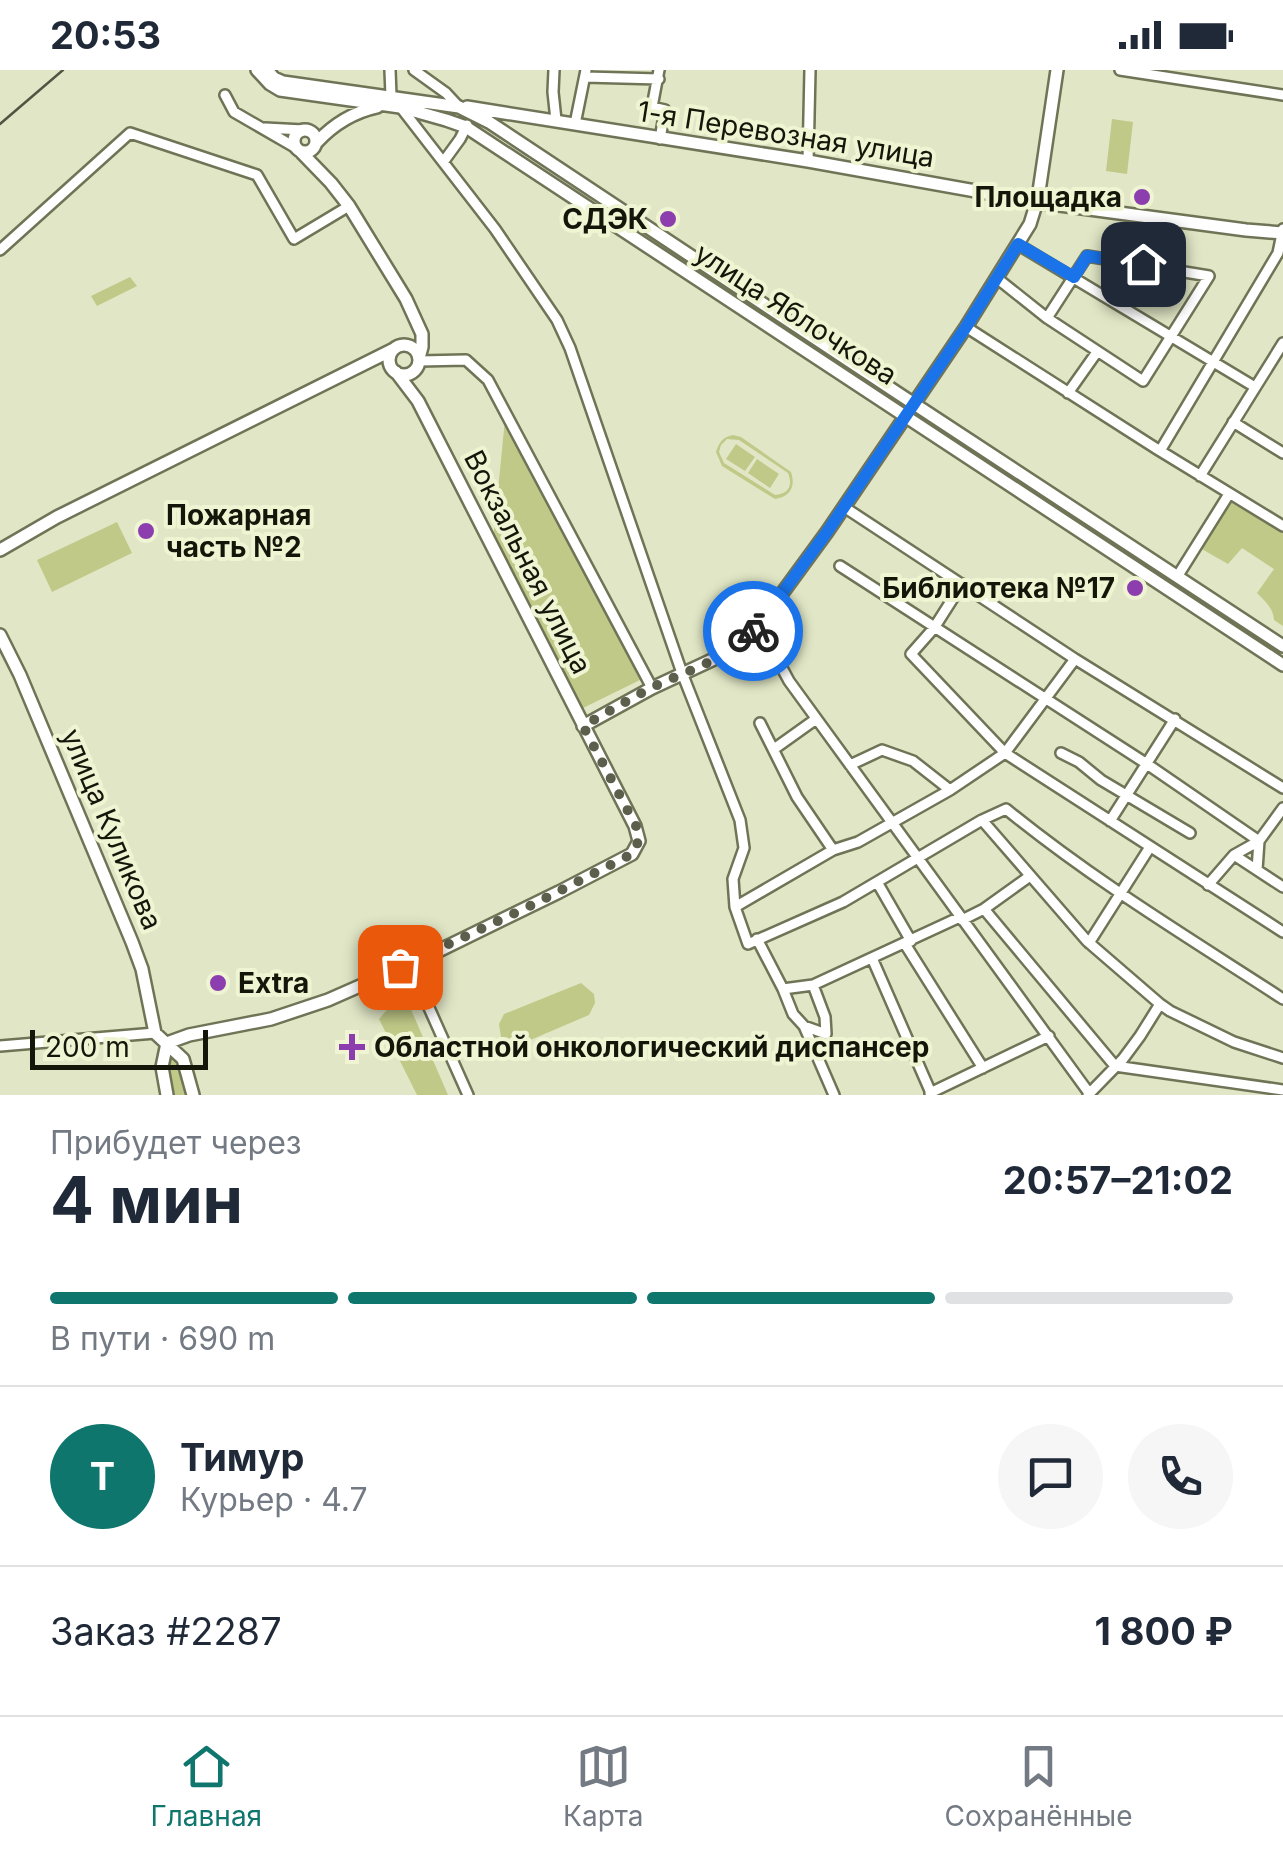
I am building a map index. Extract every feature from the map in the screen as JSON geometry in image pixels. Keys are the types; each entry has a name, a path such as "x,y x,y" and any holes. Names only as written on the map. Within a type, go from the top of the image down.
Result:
{"main road":[{"name":"улица Яблочкова","path":"257,70 280,90 459,107 473,112 1283,646"},
{"name":"улица Яблочкова","path":"267,70 283,82 393,103 466,127 1283,664"},
{"path":"583,726 712,660 745,639 764,618 906,416 1030,224 1037,202 1057,70"},
{"path":"345,99 343,114 328,124 305,130 294,144 349,206 412,309 411,331 389,361 394,371"},
{"path":"299,150 309,152 333,127 360,112 393,103"},
{"name":"1-я Перевозная улица","path":"459,107 808,161 1037,202 1246,230 1283,231"},
{"path":"305,130 315,135 331,183"},
{"name":"Вокзальная улица","path":"412,309 422,334 415,387 418,401"},
{"path":"0,550 57,517 395,348 411,346 418,362 409,374 379,363 360,366"},
{"name":"Вокзальная улица","path":"394,371 418,401 636,826 639,840 632,854 408,964"},
{"name":"улица Куликова","path":"0,635 132,942 142,969 154,1030"},
{"path":"167,1043 284,1016 408,964"},
{"path":"154,1030 182,1058 193,1095"},
{"path":"167,1043 162,1067 167,1095"}],"street":[{"path":"390,70 393,103 444,161 495,229 557,320 570,348 682,674 740,820 744,848 733,879 735,907 752,942 783,989 793,1014 804,1026 834,1095"},
{"path":"414,70 459,107"},
{"path":"554,70 556,120"},
{"path":"808,161 810,70"},
{"path":"1120,70 1283,94"},
{"path":"576,124 586,74 659,74 652,107 665,110 660,140"},
{"path":"224,95 234,112 299,150"},
{"path":"444,161 473,112"},
{"path":"262,127 305,130"},
{"path":"0,250 130,133 258,175 294,239 349,206"},
{"path":"1160,451 1278,253 1283,231"},
{"path":"1018,244 1255,387"},
{"path":"998,279 1047,318 1144,381 1209,276 1087,256 1047,318"},
{"path":"966,327 1283,526"},
{"path":"1200,476 1283,343"},
{"path":"1068,393 1097,352"},
{"path":"418,362 466,360 488,380 652,688"},
{"path":"1270,365 1283,373"},
{"path":"1233,422 1283,453"},
{"path":"1177,577 1229,494"},
{"path":"844,507 1075,660 1283,788"},
{"path":"840,566 1047,698 1259,841"},
{"path":"962,584 934,628 911,654 1005,753 1283,932"},
{"path":"745,639 782,668 788,682 1088,1094 1140,1036 1160,1004"},
{"path":"735,907 833,850 858,842 950,790 1005,753 1075,660"},
{"path":"774,749 816,719"},
{"path":"1110,821 1175,719"},
{"path":"760,723 797,797 833,850"},
{"path":"850,765 882,750 913,761 950,790"},
{"path":"1061,753 1190,833"},
{"path":"1208,885 1234,855 1259,841 1283,808"},
{"path":"752,942 844,902 1006,809 1120,893 1283,999"},
{"path":"982,820 1089,943 1160,1004 1234,1042 1283,1058"},
{"path":"1257,870 1259,841"},
{"path":"1089,943 1150,847"},
{"path":"1234,855 1283,887"},
{"path":"783,989 813,985 961,919 1030,876"},
{"path":"877,882 908,943 983,1068"},
{"path":"984,908 1114,1066 1283,1090"},
{"path":"872,958 929,1094 1049,1036"},
{"path":"408,964 468,1095"},
{"path":"804,1026 826,1034 825,1017 813,985"},
{"path":"0,1043 154,1030"}],"green space":[{"path":"1112,119 1133,122 1127,174 1106,171"},
{"path":"130,277 137,286 97,306 91,296"},
{"path":"505,419 640,680 581,709 493,541"},
{"path":"733,435 791,472 793,482 788,494 775,499 722,466 716,452 722,441","holes":["727,439 739,440 788,473 787,491 775,495 724,463 719,452 721,445"]},
{"path":"736,444 755,457 745,471 726,459"},
{"path":"757,459 779,474 770,488 748,473"},
{"path":"1230,502 1283,532 1283,626 1274,620 1271,609 1257,593 1274,569 1242,548 1228,564 1200,548"},
{"path":"117,522 132,553 52,592 37,560"},
{"path":"581,983 594,994 595,1003 589,1015 521,1044 501,1037 499,1024 504,1014"},
{"path":"403,991 448,1095 417,1095 379,1019"},
{"path":"173,1056 189,1095 175,1095 168,1059"}],"railway":[{"path":"0,124 63,70"}],"way so far":[{"path":"400,967 632,854 639,840 636,826 583,726 712,660 753,631"}],"place":[{"name":"Площадка","path":"1142,197"},
{"name":"СДЭК","path":"668,219"},
{"name":"Пожарная часть №2","path":"146,531"},
{"name":"Библиотека №17","path":"1135,588"},
{"name":"Extra","path":"218,983"},
{"name":"Областной онкологический диспансер","path":"352,1047"}],"route":[{"path":"753,631 827,532 1018,244 1074,277 1087,256 1143,264"}]}
